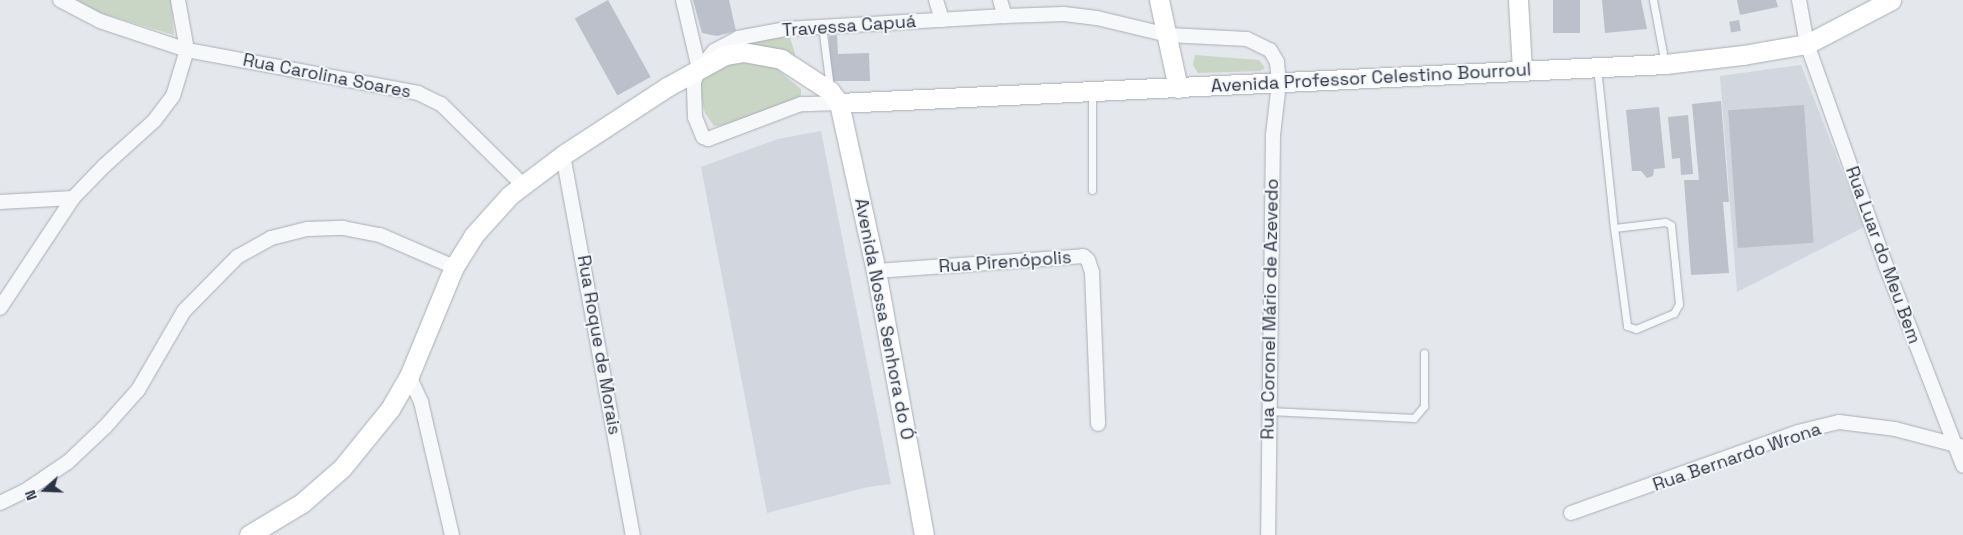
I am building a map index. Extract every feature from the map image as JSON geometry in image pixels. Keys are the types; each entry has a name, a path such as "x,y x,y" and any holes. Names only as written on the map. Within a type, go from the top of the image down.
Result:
{"main road":[{"path":"1159,0 1178,88"},
{"path":"1518,0 1522,70"},
{"name":"Avenida Professor Celestino Bourroul","path":"835,97 1092,92 1666,64 1744,56 1807,44 1889,1"},
{"name":"Travessa Capuá","path":"699,69 726,55 743,52 769,54 835,97"},
{"path":"248,535 302,502 342,468 390,409 409,376 454,267 494,211 523,185 563,156 699,69"},
{"name":"Avenida Nossa Senhora do Ó","path":"835,97 876,271 924,535"}],"street":[{"name":"Rua Carolina Soares","path":"60,0 100,21 188,50 418,93 441,104 523,185"},
{"path":"0,308 74,198 104,166 154,121 173,96 188,50 178,0"},
{"path":"683,0 699,69 693,95 695,116 704,138 800,104 835,97"},
{"path":"936,0 942,20"},
{"path":"1000,0 1005,16"},
{"name":"Rua Luar do Meu Bem","path":"1798,0 1807,44 1959,446 1963,466"},
{"name":"Travessa Capuá","path":"699,69 714,51 738,38 822,26 1064,14 1097,18 1168,35"},
{"name":"Rua Coronel Mário de Azevedo","path":"1168,35 1228,37 1262,44 1277,62 1279,82 1273,135 1268,411 1268,535"},
{"name":"Rua Roque de Morais","path":"563,156 633,535"},
{"path":"0,202 74,198"},
{"path":"0,503 25,492 68,462 105,428 138,390 190,304 237,257 271,238 308,229 343,228 380,235 454,267"},
{"name":"Rua Pirenópolis","path":"876,271 1083,256 1092,272 1098,424"},
{"path":"409,376 421,402 452,535"},
{"name":"Rua Bernardo Wrona","path":"1571,513 1798,432 1839,422 1895,429 1959,446"}],"lane":[{"path":"1653,0 1666,64"},
{"path":"822,26 835,97"},
{"path":"1596,66 1614,228 1627,326 1636,329 1674,313 1679,304 1671,225 1665,222 1614,228"},
{"path":"1092,92 1092,190"},
{"path":"1268,411 1414,418 1424,406 1424,353"}],"shaded area":[{"path":"1801,65 1864,227 1737,292 1720,76"},
{"path":"821,131 891,484 868,487 767,513 701,167 778,139"}],"green space":[{"path":"76,0 171,0 174,35 100,13"},
{"path":"790,37 798,64 738,41"},
{"path":"1195,55 1259,60 1265,68 1260,71 1198,73 1193,65"},
{"path":"736,58 770,63 801,89 801,99 728,125 714,126 705,113 698,87 700,77"}],"building":[{"path":"608,0 651,77 617,95 575,18"},
{"path":"693,0 729,0 736,31 717,36 702,33"},
{"path":"1553,0 1580,0 1580,33 1553,33"},
{"path":"1602,0 1641,0 1647,29 1605,33"},
{"path":"1737,0 1776,0 1778,7 1740,15"},
{"path":"1739,20 1741,31 1731,33 1729,22"},
{"path":"837,35 838,54 869,53 870,81 831,81 829,36"},
{"path":"1721,101 1729,202 1723,202 1729,273 1691,275 1684,180 1699,180 1692,104"},
{"path":"1804,105 1814,243 1738,248 1728,110"},
{"path":"1659,107 1665,168 1654,169 1653,176 1647,178 1641,171 1632,171 1626,110"},
{"path":"1688,115 1693,174 1681,175 1680,158 1672,159 1668,117"}]}
